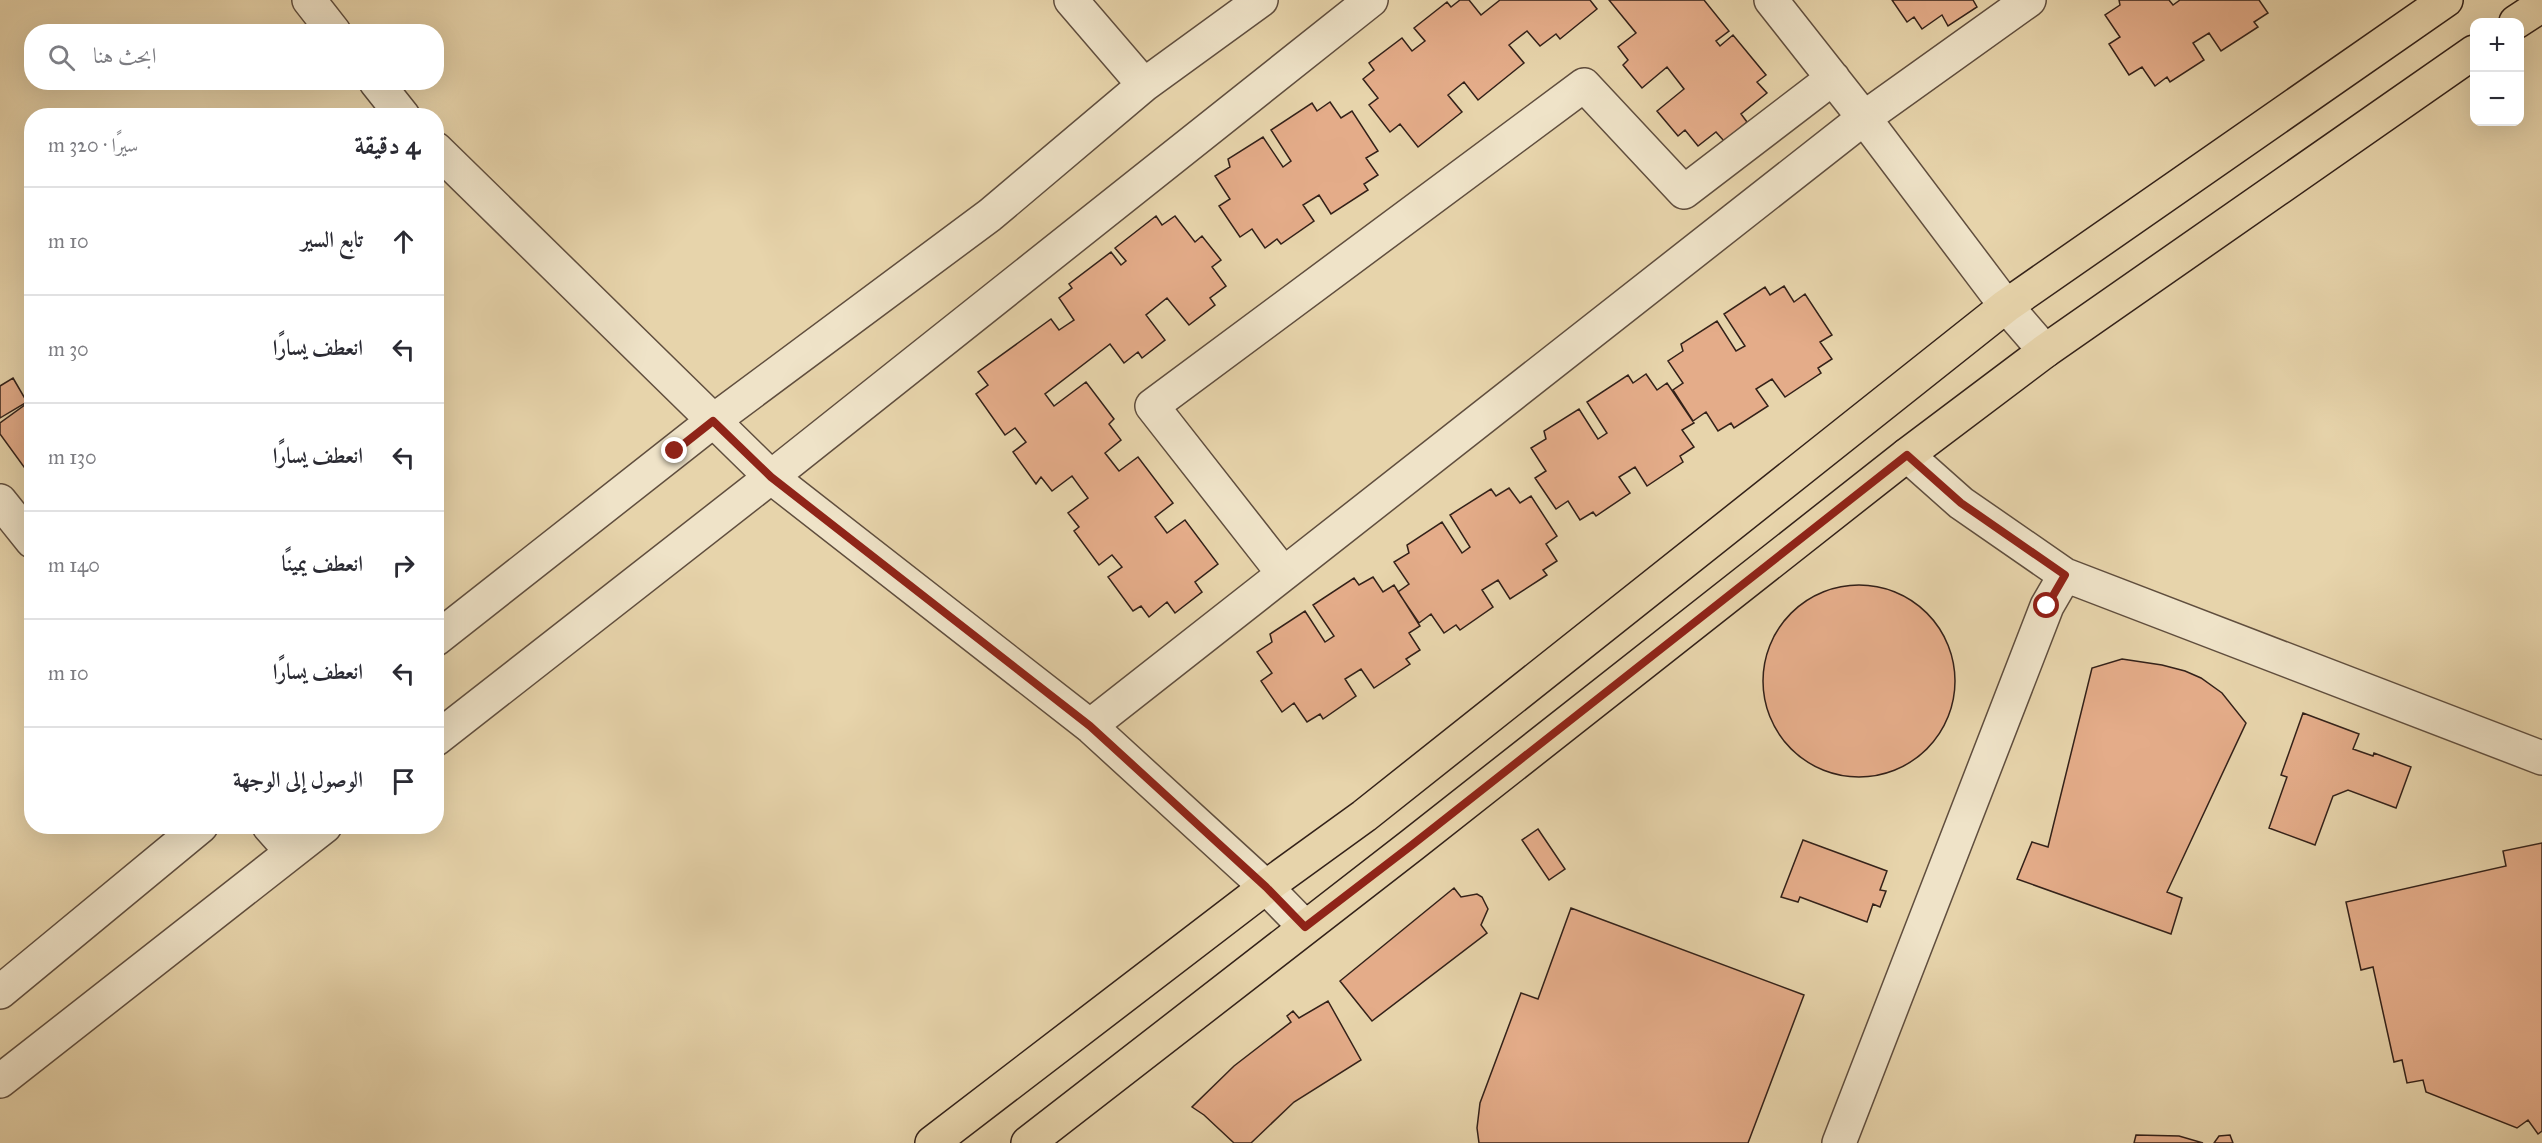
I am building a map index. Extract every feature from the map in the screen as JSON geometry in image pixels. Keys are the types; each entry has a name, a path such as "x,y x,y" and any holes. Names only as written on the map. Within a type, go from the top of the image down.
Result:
{"main road":[{"path":"932,1143 1266,887 1364,816 2006,306 2446,0"},
{"path":"2522,18 2542,5"},
{"path":"1028,1143 1412,845 1907,455 2044,351 2470,55"}],"street":[{"path":"309,0 328,24"},
{"path":"1071,0 1144,85"},
{"path":"444,633 713,421 990,215 1144,85 1261,0"},
{"path":"444,734 1371,0"},
{"path":"1770,0 1864,118 2006,306 2044,351"},
{"path":"1090,726 1864,118 2029,0"},
{"path":"1283,573 1152,406 1584,85 1684,192 1833,78"},
{"path":"382,90 397,108"},
{"path":"444,157 771,477 1090,726 1266,887 1305,927"},
{"path":"1907,455 1961,503 2065,575 2542,758"},
{"path":"0,501 24,531"},
{"path":"1839,1143 2047,606 2065,575"},
{"path":"0,992 191,834"},
{"path":"276,834 292,852"},
{"path":"0,1081 315,834"}],"building":[{"path":"1460,0 1469,0 1481,15 1500,0 1590,0 1597,9 1560,39 1556,34 1540,46 1527,31 1509,45 1524,63 1478,100 1464,82 1448,95 1462,112 1418,147 1400,124 1390,132 1369,105 1378,98 1363,79 1374,70 1369,63 1402,38 1412,51 1425,41 1414,28 1447,2 1451,7"},
{"path":"1609,0 1704,0 1729,31 1716,41 1720,46 1733,35 1766,75 1757,82 1767,93 1741,114 1747,122 1724,141 1716,132 1698,146 1685,130 1678,136 1657,111 1684,89 1667,67 1642,88 1623,65 1628,60 1618,47 1636,33"},
{"path":"1892,0 1973,0 1977,7 1948,26 1942,15 1922,29 1914,17 1907,22"},
{"path":"2119,0 2169,0 2173,5 2180,0 2259,0 2268,13 2254,22 2258,27 2221,51 2209,33 2193,43 2204,60 2170,82 2167,77 2155,86 2142,67 2129,75 2109,44 2120,37 2105,15 2120,5"},
{"path":"1330,102 1341,118 1352,111 1378,151 1366,158 1378,175 1364,184 1368,190 1331,214 1319,195 1303,205 1314,221 1281,244 1277,239 1265,248 1252,229 1240,237 1219,206 1230,199 1215,176 1230,167 1228,159 1263,137 1283,167 1291,161 1271,130 1312,103 1317,111"},
{"path":"1156,216 1162,225 1175,216 1195,242 1202,236 1221,260 1212,267 1226,286 1210,298 1215,305 1189,325 1167,298 1146,315 1165,340 1142,358 1138,352 1124,363 1110,344 1045,394 1054,406 1086,382 1114,419 1109,424 1121,440 1105,453 1119,471 1138,457 1173,503 1155,517 1167,533 1185,520 1218,564 1195,582 1202,592 1175,613 1167,602 1149,617 1141,606 1133,611 1108,577 1122,567 1112,555 1099,565 1074,531 1079,527 1068,513 1088,498 1072,476 1052,491 1041,477 1036,484 1013,452 1026,442 1015,428 1005,435 976,394 988,385 978,372 1051,319 1059,330 1074,320 1059,298 1072,288 1069,284 1111,252 1121,265 1126,261 1115,248"},
{"path":"1784,286 1794,302 1805,294 1832,335 1820,342 1832,359 1818,368 1821,373 1785,397 1772,379 1756,389 1768,406 1734,428 1731,423 1718,431 1706,412 1693,421 1673,390 1683,383 1668,361 1683,351 1681,344 1717,321 1736,351 1745,346 1724,314 1765,287 1770,295"},
{"path":"1646,374 1657,390 1667,383 1694,423 1682,430 1694,447 1680,456 1683,462 1647,486 1635,467 1619,477 1630,493 1596,516 1593,512 1580,520 1568,501 1556,509 1535,478 1546,471 1531,448 1546,439 1544,431 1579,409 1598,439 1607,433 1587,402 1628,375 1633,383"},
{"path":"13,378 24,397 24,404 0,418 0,386"},
{"path":"24,406 24,467 0,434 0,423"},
{"path":"1509,488 1520,503 1531,496 1557,536 1546,544 1557,561 1543,570 1547,575 1510,599 1498,580 1482,590 1493,607 1460,630 1456,625 1444,633 1431,614 1419,623 1398,592 1409,584 1394,562 1409,553 1407,545 1442,522 1462,553 1470,547 1450,515 1491,489 1496,496"},
{"path":"1373,577 1383,592 1394,585 1420,626 1409,633 1420,650 1406,659 1410,664 1374,688 1361,669 1345,679 1356,696 1323,719 1320,714 1307,722 1294,703 1282,712 1261,681 1272,673 1257,652 1272,642 1270,634 1305,611 1325,642 1334,636 1313,605 1354,578 1359,585"},
{"path":"1859,585 1887,589 1912,601 1927,613 1939,628 1951,653 1955,681 1951,709 1939,734 1927,749 1912,761 1887,773 1859,777 1831,773 1806,761 1791,749 1779,734 1767,709 1763,681 1767,653 1779,628 1791,613 1806,601 1831,589"},
{"path":"2122,659 2162,665 2201,678 2222,693 2246,723 2167,892 2182,898 2171,934 2017,879 2032,842 2048,847 2092,668"},
{"path":"2303,713 2359,734 2353,749 2373,756 2374,753 2411,767 2396,808 2348,790 2333,796 2315,845 2269,828 2287,777 2281,775"},
{"path":"1538,829 1565,869 1549,880 1522,840"},
{"path":"1803,840 1887,871 1880,890 1886,891 1880,907 1873,904 1867,922 1800,897 1798,902 1781,897"},
{"path":"2542,843 2542,1131 2538,1134 2528,1120 2517,1128 2426,1092 2423,1080 2407,1083 2402,1060 2394,1062 2373,967 2361,970 2346,902 2506,866 2503,851"},
{"path":"1454,888 1461,897 1477,894 1482,897 1488,909 1481,925 1487,933 1372,1021 1340,981"},
{"path":"1571,908 1804,995 1748,1143 1479,1143 1477,1128 1480,1103 1521,993 1538,999"},
{"path":"1328,1001 1361,1060 1294,1102 1251,1143 1234,1143 1192,1107 1234,1066 1291,1022 1287,1016 1293,1011 1299,1018"},
{"path":"2136,1135 2179,1136 2203,1143 2134,1143"},
{"path":"2230,1135 2233,1143 2214,1143 2219,1136"}],"route":[{"path":"675,451 713,421 771,477 1090,726 1266,887 1305,927 1907,455 1961,503 2065,575 2047,606"}]}
